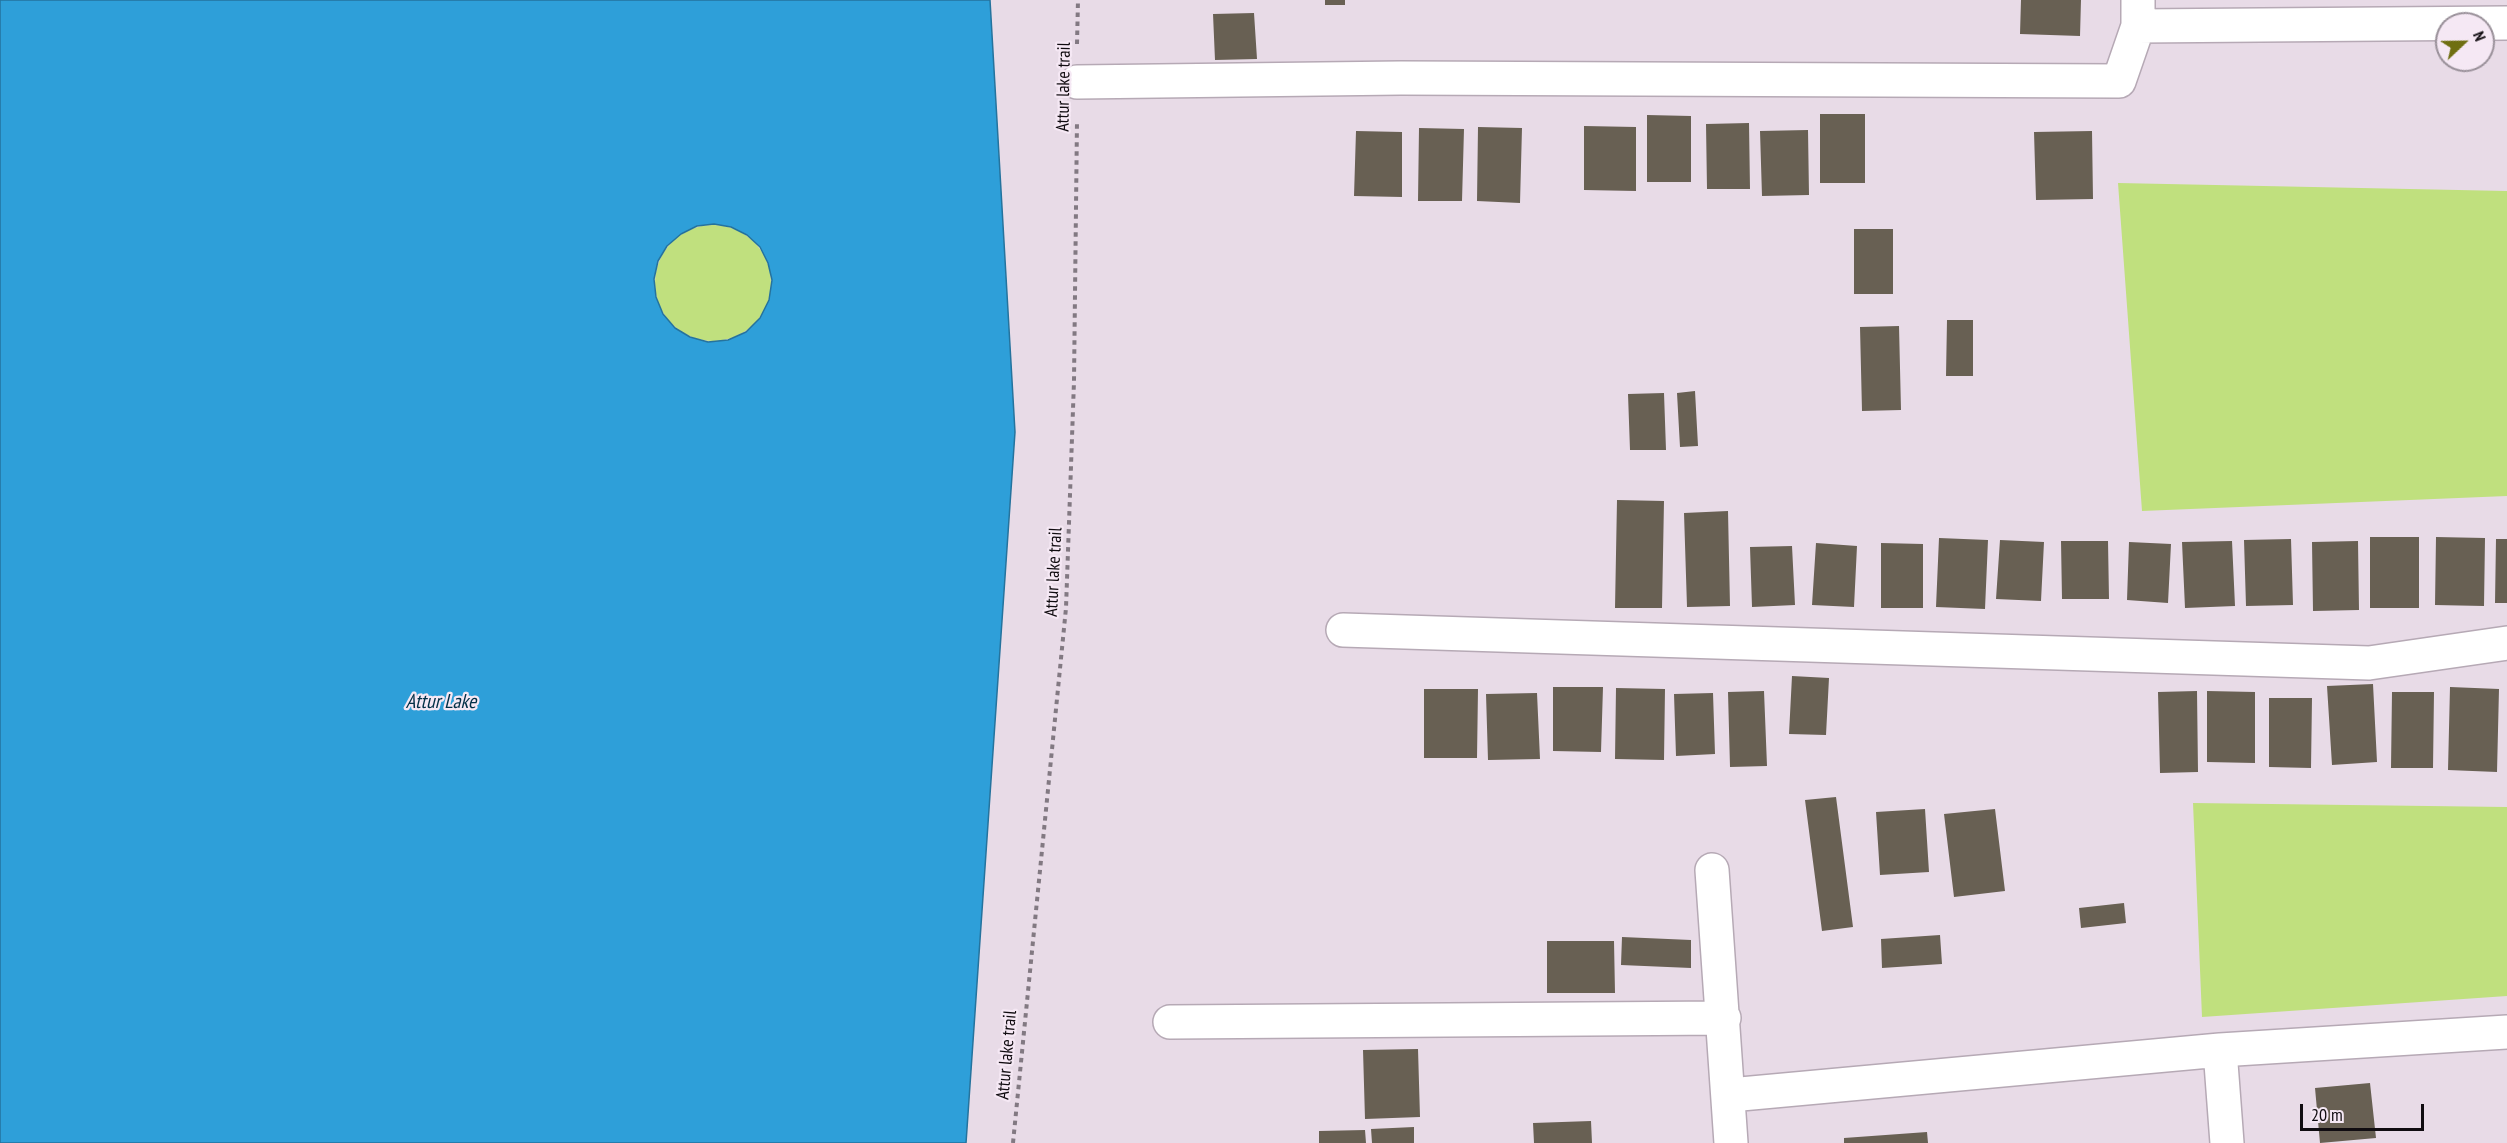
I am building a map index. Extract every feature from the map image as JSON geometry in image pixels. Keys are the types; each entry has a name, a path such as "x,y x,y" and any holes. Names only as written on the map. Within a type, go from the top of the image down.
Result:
{"street":[{"path":"1077,82 1401,78 2119,81 2138,13 2507,23"},
{"path":"1343,630 2369,663 2507,643"},
{"path":"1712,870 1730,1095 1731,1143"},
{"path":"1170,1022 1724,1018"},
{"path":"1730,1095 2220,1050 2507,1032"},
{"path":"2220,1050 2227,1143"}],"path":[{"name":"Attur lake trail","path":"1013,1143 1066,608 1074,381 1078,0"}],"green space":[{"path":"2118,183 2507,191 2507,496 2142,511"},
{"path":"713,225 735,229 754,242 767,261 771,283 767,305 754,324 735,337 713,341 691,337 672,324 659,305 655,283 659,261 672,242 691,229"},
{"path":"2193,803 2507,807 2507,996 2202,1017"}],"water":[{"name":"Attur Lake","path":"0,0 990,0 1015,432 966,1143 0,1143","holes":["714,224 731,227 747,235 760,247 768,263 772,280 769,300 760,318 746,332 728,340 708,342 690,337 675,328 663,314 656,297 654,279 658,261 667,246 681,234 697,226"]}],"building":[{"path":"1325,0 1345,0 1345,5 1325,5"},
{"path":"2021,0 2081,0 2080,36 2020,34"},
{"path":"1254,13 1257,59 1215,60 1213,14"},
{"path":"1820,114 1865,114 1865,183 1820,183"},
{"path":"1647,115 1691,116 1691,182 1647,182"},
{"path":"1749,123 1750,189 1707,189 1706,124"},
{"path":"1584,126 1636,127 1636,191 1584,190"},
{"path":"1478,127 1522,128 1520,203 1477,201"},
{"path":"1419,128 1464,129 1462,201 1418,201"},
{"path":"1808,130 1809,195 1762,196 1760,131"},
{"path":"1356,131 1402,132 1402,197 1354,196"},
{"path":"2092,131 2093,199 2036,200 2034,132"},
{"path":"1854,229 1893,229 1893,294 1854,294"},
{"path":"1947,320 1973,320 1973,376 1946,376"},
{"path":"1899,326 1901,410 1862,411 1860,327"},
{"path":"1695,391 1698,446 1680,447 1677,393"},
{"path":"1664,393 1666,450 1630,450 1628,394"},
{"path":"1617,500 1664,501 1662,608 1615,608"},
{"path":"1728,511 1730,606 1687,607 1684,513"},
{"path":"2370,537 2419,537 2419,608 2370,608"},
{"path":"2436,537 2485,538 2484,606 2435,605"},
{"path":"1939,538 1988,540 1985,609 1936,607"},
{"path":"2291,539 2293,605 2246,606 2244,540"},
{"path":"2496,539 2507,539 2507,603 2495,603"},
{"path":"2000,540 2044,542 2041,601 1996,599"},
{"path":"2061,541 2108,541 2109,599 2062,599"},
{"path":"2232,541 2235,606 2185,608 2182,542"},
{"path":"2358,541 2359,610 2313,611 2312,542"},
{"path":"2129,542 2171,544 2168,603 2127,600"},
{"path":"1816,543 1857,546 1854,607 1812,605"},
{"path":"1881,543 1923,544 1923,608 1881,608"},
{"path":"1792,546 1795,605 1752,607 1750,547"},
{"path":"1792,676 1829,678 1826,735 1789,734"},
{"path":"2373,684 2377,762 2332,765 2327,686"},
{"path":"1553,687 1603,687 1601,752 1553,751"},
{"path":"2450,687 2499,689 2497,772 2448,770"},
{"path":"1616,688 1665,689 1664,760 1615,759"},
{"path":"1424,689 1478,689 1477,758 1424,758"},
{"path":"1764,691 1767,766 1730,767 1728,692"},
{"path":"2197,691 2198,772 2160,773 2158,692"},
{"path":"2207,691 2255,692 2255,763 2207,762"},
{"path":"2392,692 2434,692 2433,768 2391,768"},
{"path":"1537,693 1540,759 1488,760 1486,694"},
{"path":"1713,693 1715,754 1676,756 1674,694"},
{"path":"2269,698 2312,698 2311,768 2269,767"},
{"path":"1836,797 1853,927 1822,931 1805,800"},
{"path":"1925,809 1929,872 1880,875 1876,812"},
{"path":"1995,809 2005,891 1954,897 1944,814"},
{"path":"2124,903 2126,923 2081,928 2079,908"},
{"path":"1940,935 1942,964 1882,968 1881,939"},
{"path":"1622,937 1691,940 1691,968 1621,965"},
{"path":"1547,941 1614,941 1615,993 1547,993"},
{"path":"1418,1049 1420,1117 1365,1119 1363,1050"},
{"path":"2370,1083 2376,1138 2320,1143 2315,1088"},
{"path":"1591,1121 1592,1143 1534,1143 1533,1123"},
{"path":"1414,1127 1414,1143 1372,1143 1371,1129"},
{"path":"1365,1130 1366,1143 1319,1143 1319,1131"},
{"path":"1927,1132 1928,1143 1844,1143 1844,1138"}]}
